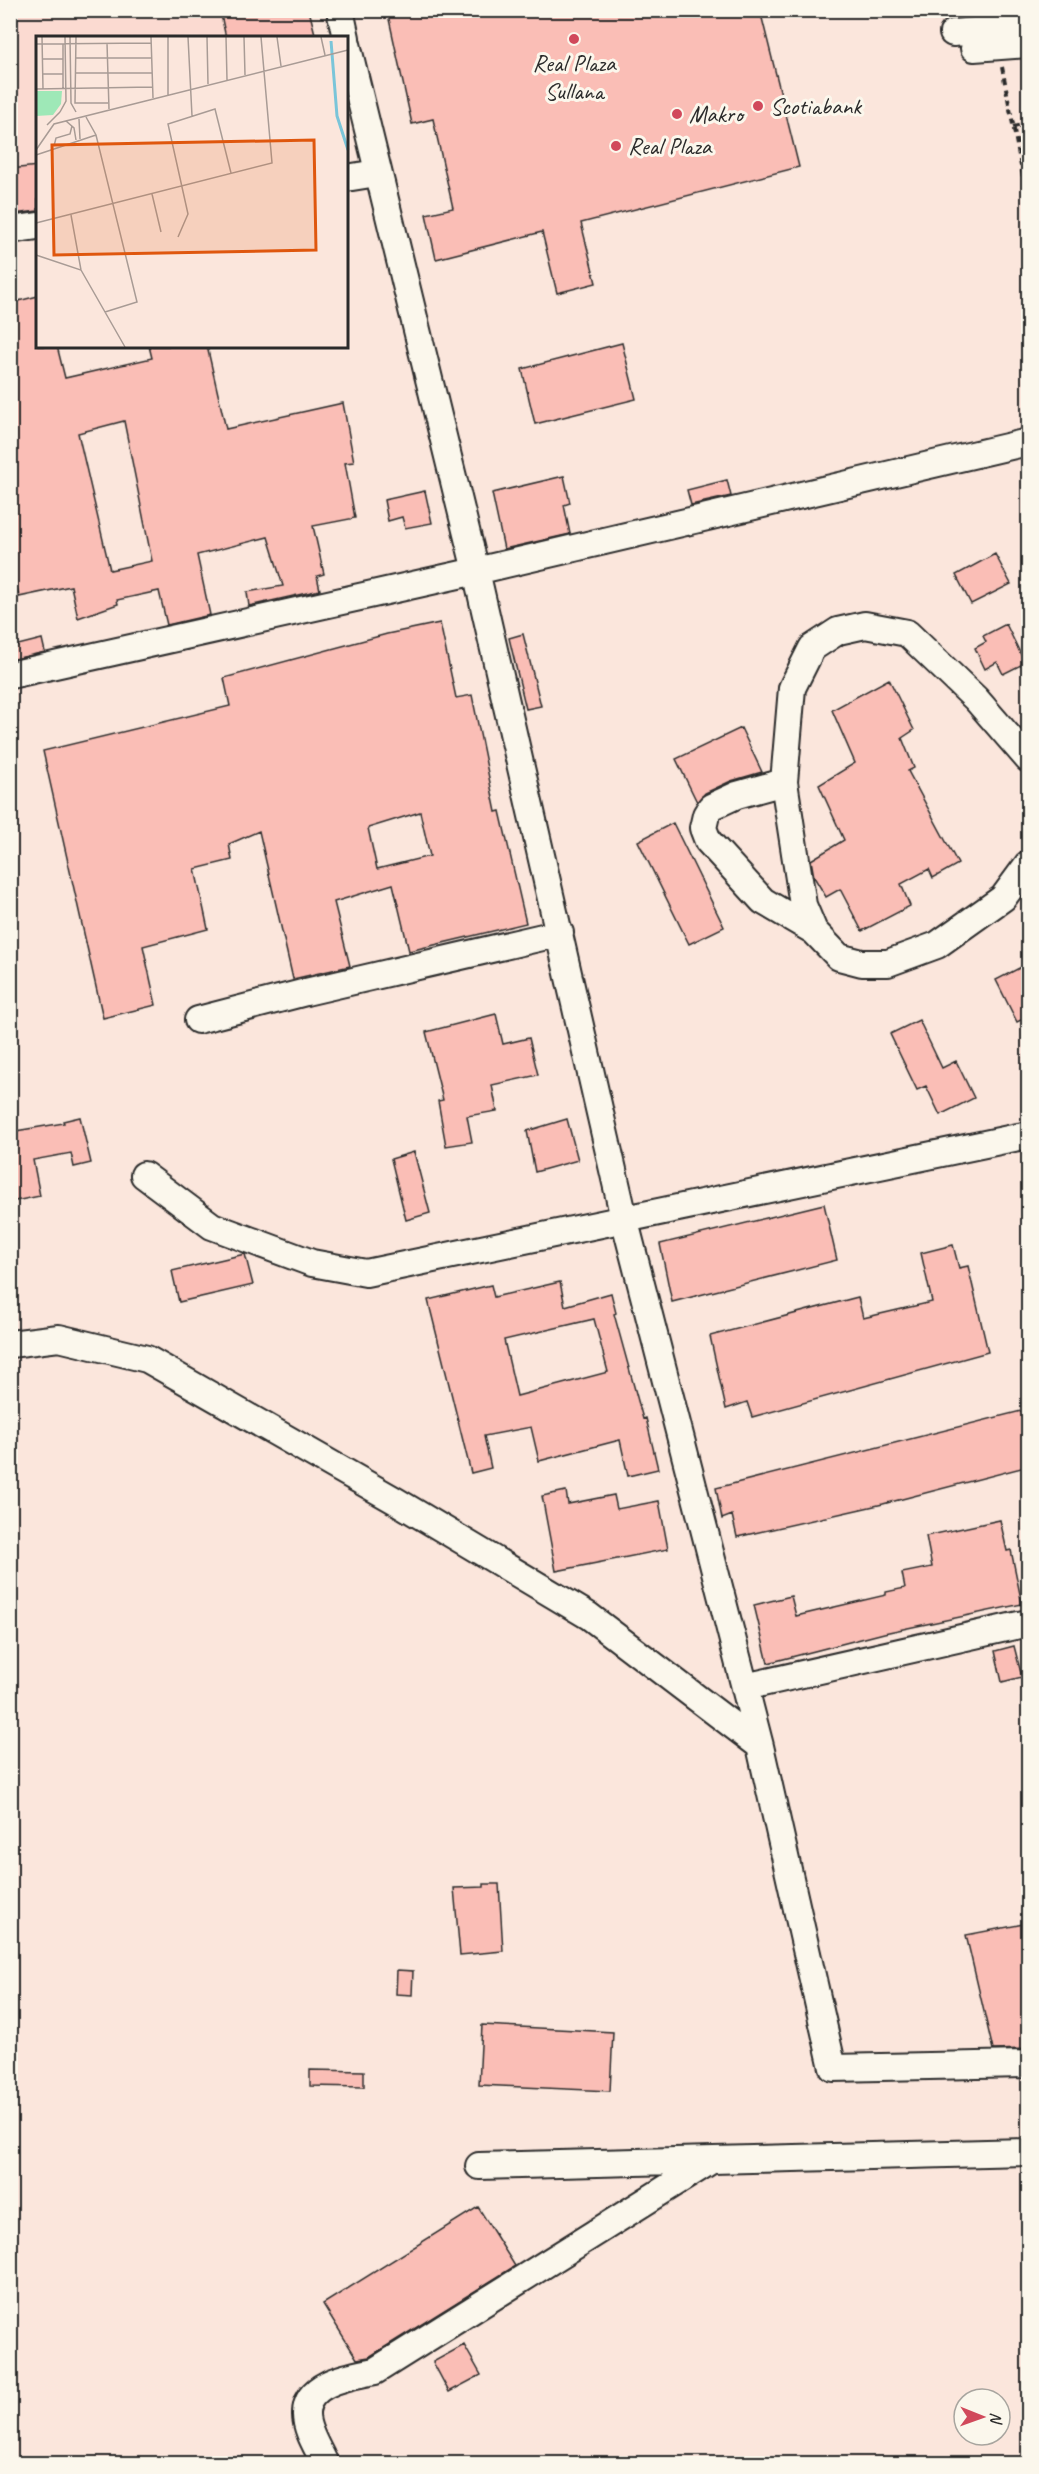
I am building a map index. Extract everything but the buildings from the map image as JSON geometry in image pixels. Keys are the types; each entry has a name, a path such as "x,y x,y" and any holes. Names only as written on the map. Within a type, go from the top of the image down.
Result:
{"street":[{"path":"340,10 345,36"},
{"path":"1026,29 998,46 954,42 1026,29"},
{"path":"348,48 476,571 624,1218 760,1746 833,2068 1029,2064"},
{"path":"348,178 377,173"},
{"path":"10,230 36,226"},
{"path":"10,675 476,571 1029,442"},
{"path":"814,931 803,905 784,782 792,688 812,648 838,631 864,625 907,633 976,699 1029,759"},
{"path":"784,782 737,795 711,807 706,815 703,828 708,841 764,901 814,931 838,957 862,963 888,963 937,945 1003,898 1029,864"},
{"path":"198,1020 306,992 560,933"},
{"path":"144,1175 212,1226 312,1263 366,1273 1029,1135"},
{"path":"10,1344 59,1338 147,1359 396,1501 589,1616 760,1746"},
{"path":"745,1687 1029,1623"},
{"path":"479,2166 1029,2152"},
{"path":"325,2463 311,2434 306,2415 311,2398 321,2388 338,2379 375,2371 712,2160"}],"path":[{"path":"998,46 1029,203"},
{"path":"1013,127 1029,124"}],"shaded area":[{"path":"11,11 308,11 314,36 36,36 36,211 11,215"}],"place":[{"name":"Real Plaza Sullana","path":"574,39"},
{"name":"Scotiabank","path":"758,106"},
{"name":"Makro","path":"677,114"},
{"name":"Real Plaza","path":"616,146"}]}
